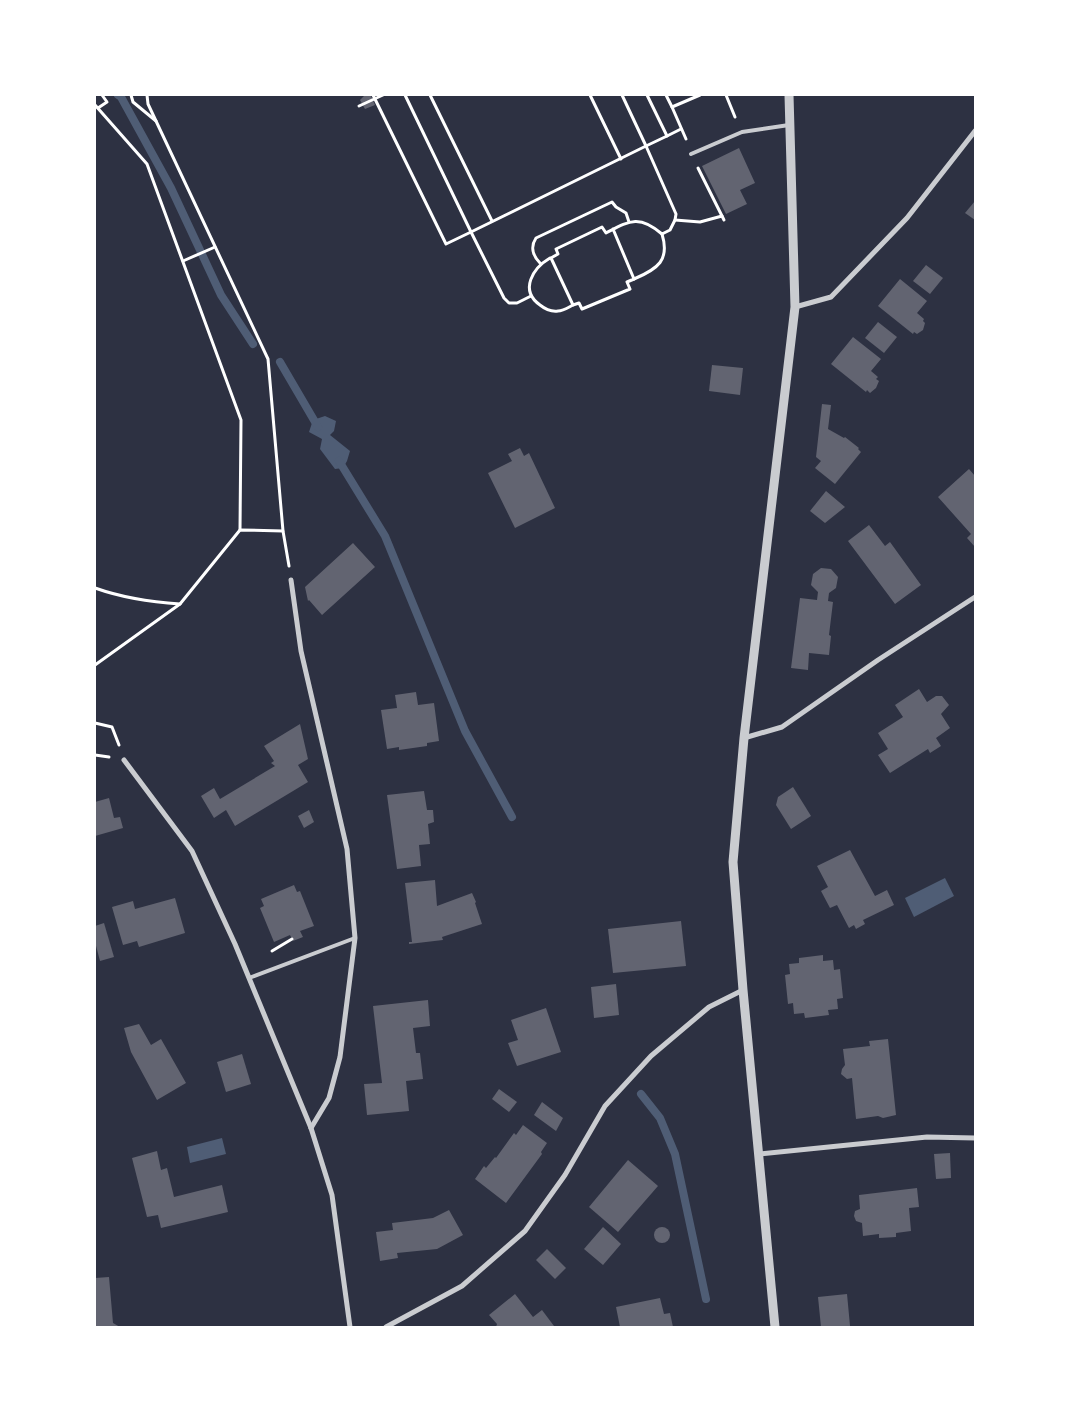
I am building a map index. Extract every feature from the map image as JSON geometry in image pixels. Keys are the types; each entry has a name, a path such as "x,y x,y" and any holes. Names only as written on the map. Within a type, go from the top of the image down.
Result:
{"street":[{"path":"775,1327 743,990 733,862 744,738 795,307 788,95"},
{"path":"795,307 831,297 907,218 975,131"},
{"path":"291,580 301,651 347,849 355,938 340,1057 328,1098 311,1128"},
{"path":"744,738 782,727 878,660 975,597"},
{"path":"124,760 192,851 249,978 311,1128 332,1195 350,1327"},
{"path":"386,1327 462,1286 525,1231 565,1175 605,1106 650,1056 709,1007 743,990"},
{"path":"759,1154 927,1137 975,1138"}],"lane":[{"path":"691,154 742,132 789,125"},
{"path":"249,978 355,938"}],"path":[{"path":"95,666 180,604 240,530 241,420 147,164 96,106 107,102 102,95"},
{"path":"131,95 133,102 156,121"},
{"path":"147,95 148,104 268,359 283,530 291,580"},
{"path":"374,95 446,244 681,130 666,95"},
{"path":"359,106 383,95"},
{"path":"405,95 504,298 509,302 517,303 531,296"},
{"path":"430,95 492,221"},
{"path":"590,95 621,159"},
{"path":"622,95 676,214 670,230 662,234"},
{"path":"647,95 667,136"},
{"path":"672,108 700,95"},
{"path":"726,95 742,132"},
{"path":"691,154 724,220"},
{"path":"540,263 535,258 532,249 536,238 612,202 626,213 629,222"},
{"path":"675,220 700,222 722,216"},
{"path":"635,220 646,222 662,234 665,244 660,264 648,273 627,282 630,289 582,309 579,303 558,311 546,310 533,300 531,296 529,290 532,274 540,263 558,254 556,249 602,227 606,233 635,220"},
{"path":"613,229 634,279"},
{"path":"183,261 215,247"},
{"path":"551,258 573,305"},
{"path":"240,530 283,530"},
{"path":"95,588 117,596 142,601 180,604"},
{"path":"95,723 112,727 124,760"}],"water":[{"path":"325,416 336,421 334,431 330,435 350,451 343,468 335,469 320,449 322,439 309,432 313,420"},
{"path":"945,878 954,896 914,917 905,898"},
{"path":"222,1138 226,1154 190,1163 187,1147"}],"building":[{"path":"364,96 371,96 375,105 365,109 360,100"},
{"path":"739,148 755,183 740,190 747,204 726,214 702,166"},
{"path":"975,201 975,220 965,213"},
{"path":"926,265 943,278 930,294 913,281"},
{"path":"900,279 927,301 917,313 924,319 925,323 923,330 917,334 914,332 913,334 878,306"},
{"path":"878,322 897,337 884,353 865,338"},
{"path":"853,337 881,359 871,371 878,377 876,379 879,381 876,388 870,393 867,390 866,392 831,364"},
{"path":"712,365 743,368 740,395 709,391"},
{"path":"822,404 831,405 828,429 845,437 859,448 861,452 835,484 815,468 821,461 816,457"},
{"path":"520,448 524,456 529,453 555,508 515,528 488,473 512,461 508,454"},
{"path":"969,469 975,476 975,547 967,538 971,534 938,497"},
{"path":"826,491 845,507 825,523 810,511"},
{"path":"869,525 885,546 890,542 921,585 895,604 848,541"},
{"path":"353,543 375,567 322,615 308,601 305,587"},
{"path":"821,568 831,569 838,577 836,588 829,593 828,601 833,602 829,635 831,636 829,655 809,653 808,670 791,668 800,598 817,600 818,592 811,585 813,574"},
{"path":"919,689 927,702 936,696 942,696 949,705 941,714 950,728 936,738 941,746 930,753 928,749 890,773 878,755 888,749 878,733 903,717 895,705"},
{"path":"416,692 418,705 434,703 439,741 427,743 427,746 399,750 399,747 387,749 381,710 397,708 395,695"},
{"path":"300,724 308,759 298,765 308,782 235,826 226,810 214,818 201,796 214,788 220,799 275,766 271,763 274,761 264,746"},
{"path":"793,787 811,816 791,829 776,805 778,797"},
{"path":"424,791 427,810 433,810 434,822 428,824 430,844 419,845 421,866 397,869 387,795"},
{"path":"109,798 114,818 120,817 123,828 95,836 95,802"},
{"path":"309,810 314,822 304,828 298,816"},
{"path":"850,850 875,896 887,890 894,905 863,920 865,924 856,929 854,925 849,928 837,905 830,908 821,891 828,887 817,866"},
{"path":"435,880 437,906 472,893 482,924 442,937 443,940 409,944 409,942 412,942 405,883"},
{"path":"294,885 297,892 300,891 314,926 300,931 303,937 293,941 290,935 274,942 260,908 264,906 261,899"},
{"path":"175,898 185,933 139,947 137,941 123,945 112,907 133,901 135,909"},
{"path":"681,921 686,966 613,973 608,929"},
{"path":"104,923 114,957 100,961 95,942 95,926"},
{"path":"823,955 823,961 833,960 834,970 840,969 843,998 837,999 838,1009 828,1010 829,1015 805,1018 804,1013 794,1014 793,1003 788,1004 785,975 790,974 789,964 799,963 799,958"},
{"path":"616,984 619,1015 594,1018 591,987"},
{"path":"428,1000 430,1026 413,1028 416,1053 420,1053 423,1079 406,1081 409,1111 367,1115 364,1084 382,1083 373,1006"},
{"path":"546,1008 561,1052 517,1066 508,1043 518,1040 511,1020"},
{"path":"139,1024 151,1045 161,1039 186,1083 157,1100 131,1052 124,1028"},
{"path":"888,1039 896,1115 883,1118 878,1116 856,1119 852,1078 847,1079 841,1074 845,1065 843,1049 870,1046 869,1041"},
{"path":"242,1054 251,1084 226,1092 217,1062"},
{"path":"499,1089 517,1102 509,1112 492,1099"},
{"path":"542,1102 563,1118 556,1131 534,1115"},
{"path":"523,1125 547,1143 541,1152 542,1154 506,1203 475,1179 484,1166 486,1168 496,1158 514,1133 516,1135"},
{"path":"157,1151 161,1170 167,1168 174,1197 222,1185 228,1212 161,1228 158,1215 147,1217 132,1158"},
{"path":"950,1153 951,1178 936,1179 934,1154"},
{"path":"628,1160 658,1186 618,1232 589,1207"},
{"path":"917,1188 919,1207 909,1208 911,1231 896,1233 896,1237 879,1238 879,1234 863,1236 862,1223 856,1221 854,1216 855,1211 860,1209 859,1195"},
{"path":"449,1210 463,1235 437,1249 397,1253 398,1258 380,1261 376,1232 393,1230 392,1223 433,1218"},
{"path":"603,1227 621,1244 603,1265 584,1249"},
{"path":"662,1227 668,1229 670,1235 668,1241 662,1243 656,1241 654,1235 656,1229"},
{"path":"547,1249 566,1268 555,1279 536,1260"},
{"path":"109,1277 113,1323 120,1327 95,1327 95,1278"},
{"path":"515,1294 533,1317 542,1310 554,1326 496,1327 497,1324 489,1315"},
{"path":"847,1294 850,1326 821,1327 818,1297"},
{"path":"660,1298 664,1314 670,1313 673,1327 620,1327 616,1307"}],"waterway":[{"path":"118,95 121,97 171,188 221,295 253,344"},
{"path":"280,362 318,427"},
{"path":"339,461 385,536 465,731 512,817"},
{"path":"641,1094 660,1118 675,1154 706,1299"}]}
